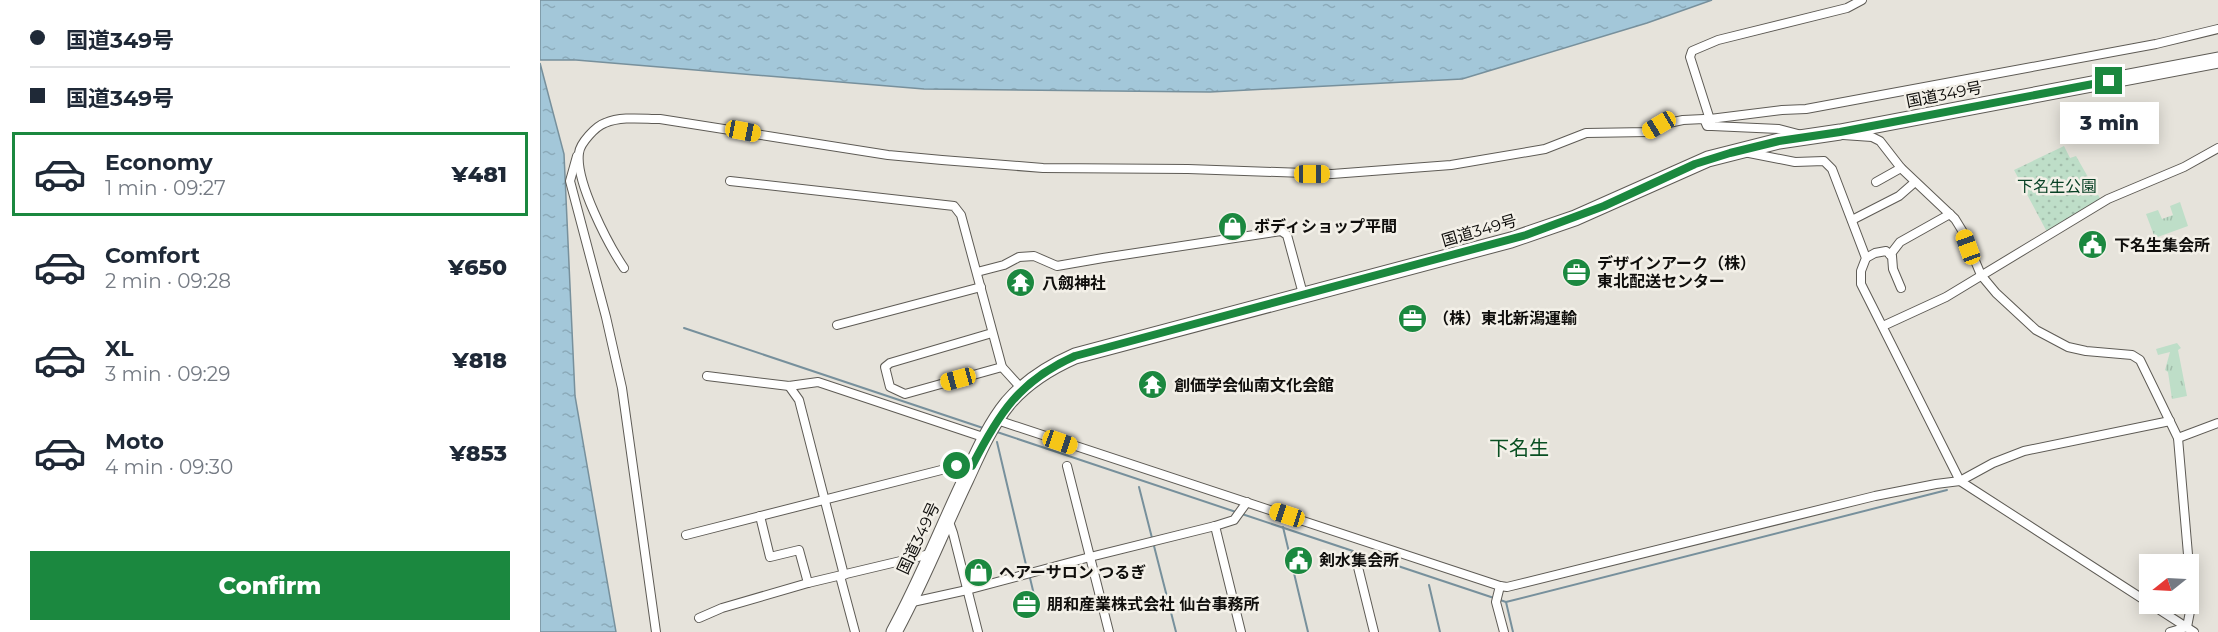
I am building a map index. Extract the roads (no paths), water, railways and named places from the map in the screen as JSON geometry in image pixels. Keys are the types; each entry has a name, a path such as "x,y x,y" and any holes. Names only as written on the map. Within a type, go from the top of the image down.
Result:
{"highway":[{"name":"国道349号","path":"894,632 991,429 1008,404 1023,389 1041,374 1075,356 1526,235 1604,206 1695,164 1740,150 2218,60"}],"street":[{"path":"1711,122 1690,57 1694,49 1718,40 1847,8 1862,0"},
{"path":"656,632 622,388 570,181 581,145 603,123 628,118 660,119 888,155 1043,168 1188,169 1332,174 1460,163 1545,149 1586,133 1648,132 1659,125 1683,120 1704,118 1707,126 1711,122 1782,110 1806,109 2156,44 2218,29"},
{"path":"1711,122 1779,129 1808,137"},
{"path":"1840,132 1845,137 1877,139 1901,168 1950,214 1963,232 1981,275 2019,316 2036,330 2059,343 2086,351 2121,353 2137,357 2178,438 2192,601 2190,630"},
{"path":"581,145 578,155 583,184 613,251 624,268"},
{"path":"1883,327 1946,297 2108,199 2184,167 2218,148"},
{"path":"1740,150 1779,160 1824,161 1832,169 1866,258"},
{"path":"1876,182 1901,168"},
{"path":"730,181 951,205 961,215 1002,367 1023,389"},
{"path":"1852,220 1899,196 1915,182"},
{"path":"1890,255 1900,242 1950,214"},
{"path":"977,272 1004,265 1019,258 1034,256 1057,267 1281,231 1287,235 1303,294"},
{"path":"1901,288 1890,255 1886,251 1866,258 1861,271 1861,284 1960,482 2190,630"},
{"path":"837,325 981,287"},
{"path":"992,333 890,363 885,367 890,387 905,394 1002,367"},
{"path":"707,376 789,386 818,382 991,429 1246,504 1500,589 1875,496 1936,484 1960,482 1993,463 2024,451 2170,422"},
{"path":"789,386 799,400 825,500 855,632"},
{"path":"2178,438 2218,423"},
{"path":"686,535 957,466 972,466"},
{"path":"1067,466 1109,632"},
{"path":"908,603 1215,526 1234,520 1246,504"},
{"path":"760,516 770,557 799,550 808,583"},
{"path":"947,518 953,533 978,632"},
{"path":"1215,526 1241,632"},
{"path":"699,618 722,608 808,583 930,554"},
{"path":"1355,555 1374,632"},
{"path":"1500,589 1496,602 1504,632"},
{"path":"2170,632 2190,630"}],"water":[{"path":"540,0 1712,0 1647,23 1462,79 1210,92 924,89 576,60 540,60"},
{"path":"540,63 564,154 575,396 616,632 540,632"}],"waterway":[{"path":"684,328 983,428"},
{"path":"997,432 1236,512"},
{"path":"997,442 1027,569"},
{"path":"1139,487 1152,538"},
{"path":"1242,514 1506,602 1947,490"},
{"path":"1283,527 1308,632"},
{"path":"1154,546 1176,632"},
{"path":"1030,578 1036,603"},
{"path":"1429,585 1440,632"},
{"path":"1506,602 1513,632"}],"place":[{"name":"ボディショップ平間","path":"1233,226"},
{"name":"下名生集会所","path":"2093,245"},
{"name":"デザインアーク（株） 東北配送センター","path":"1576,272"},
{"name":"八劔神社","path":"1021,283"},
{"name":"（株）東北新潟運輸","path":"1412,318"},
{"name":"創価学会仙南文化会館","path":"1153,385"},
{"name":"剣水集会所","path":"1298,560"},
{"name":"ヘアーサロン つるぎ","path":"978,572"},
{"name":"朋和産業株式会社 仙台事務所","path":"1026,604"}],"district":[{"name":"下名生","path":"1519,448"}],"park label":[{"name":"下名生公園","path":"2057,186"}]}
